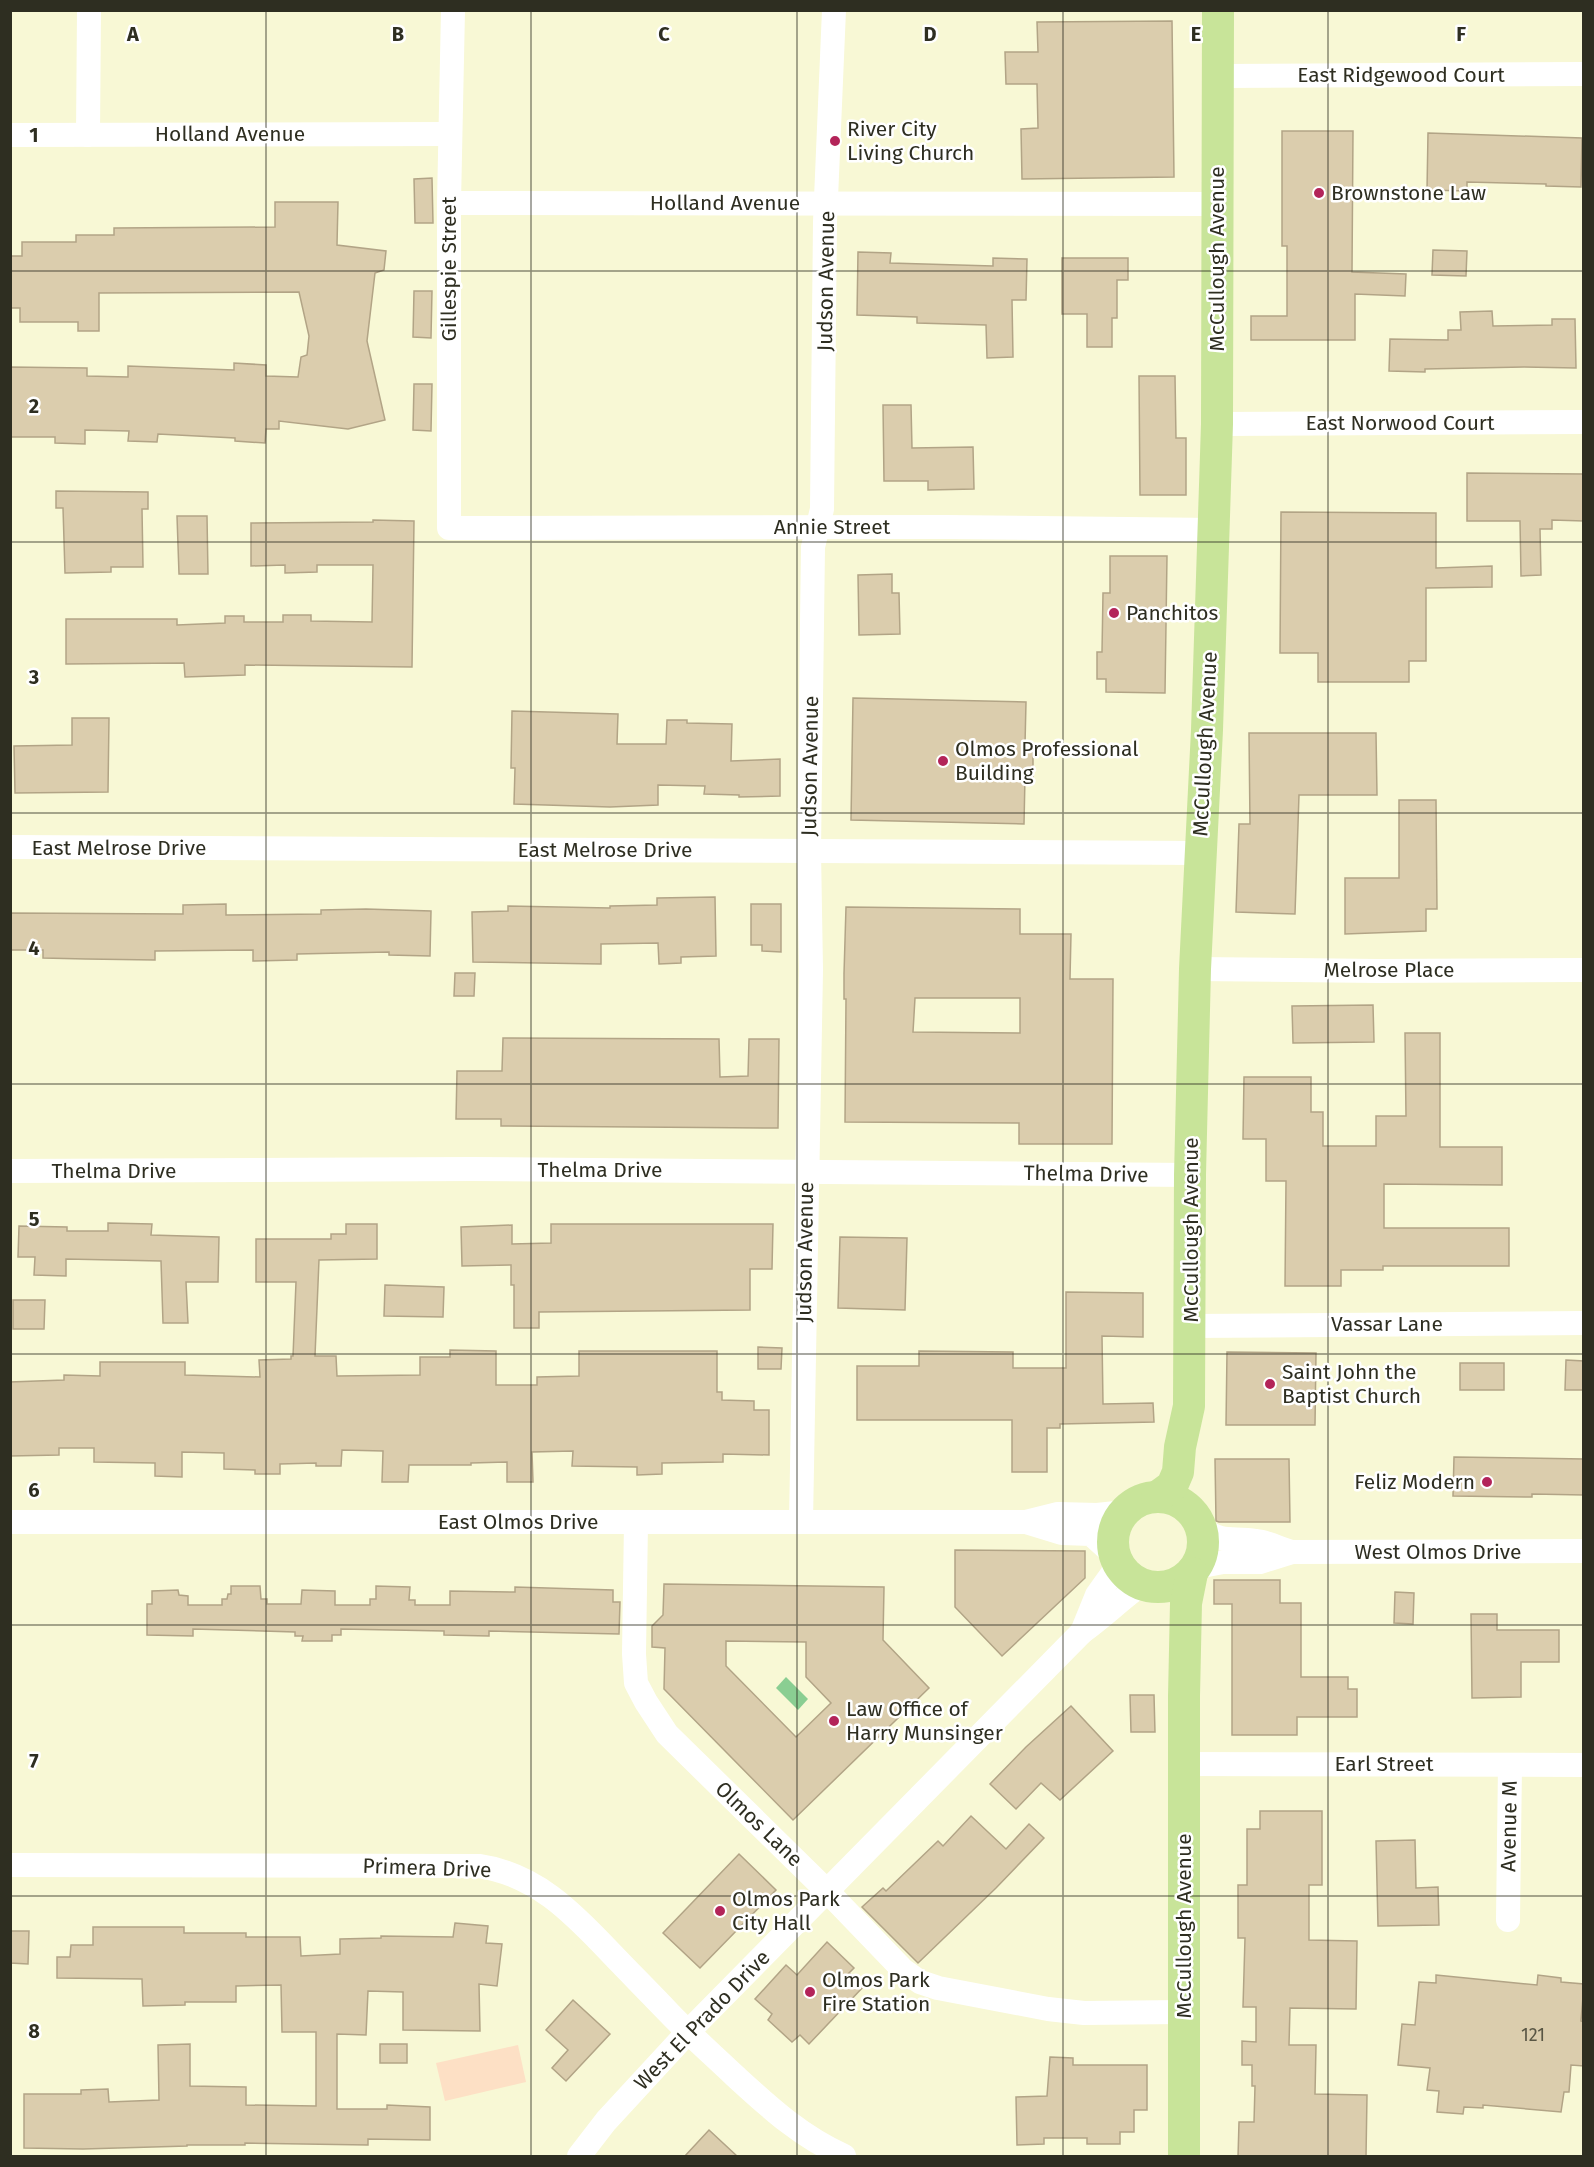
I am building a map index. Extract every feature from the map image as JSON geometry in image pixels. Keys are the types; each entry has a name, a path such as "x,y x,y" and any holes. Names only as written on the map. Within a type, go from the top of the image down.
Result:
{"main road":[{"name":"McCullough Avenue","path":"1156,1497 1172,1486 1178,1472 1189,1406 1190,1175 1195,969 1215,530 1218,10"},
{"name":"McCullough Avenue","path":"1189,1406 1197,1447 1199,1523"},
{"path":"1156,1497 1179,1502 1189,1509 1199,1523 1204,1540 1203,1552 1194,1570 1172,1586 1145,1585 1127,1576 1116,1558 1114,1533 1118,1521 1125,1512 1145,1499 1156,1497"},
{"name":"McCullough Avenue","path":"1184,2157 1184,1696 1186,1603 1194,1570"},
{"name":"McCullough Avenue","path":"1145,1585 1160,1599 1169,1622 1184,1696"}],"street":[{"path":"88,135 89,10"},
{"name":"Gillespie Street","path":"449,528 449,203 453,10"},
{"name":"Judson Avenue","path":"801,1522 811,970 809,851 813,547 822,509 827,203 834,10"},
{"name":"East Ridgewood Court","path":"1218,76 1584,74"},
{"name":"Holland Avenue","path":"10,135 450,134"},
{"name":"Holland Avenue","path":"449,203 1216,204"},
{"name":"East Norwood Court","path":"1217,424 1584,422"},
{"name":"Annie Street","path":"449,528 818,527 1215,530"},
{"name":"East Melrose Drive","path":"10,847 1200,853"},
{"name":"Melrose Place","path":"1195,969 1584,970"},
{"name":"Thelma Drive","path":"10,1171 472,1169 1190,1175"},
{"name":"Vassar Lane","path":"1190,1326 1584,1323"},
{"name":"East Olmos Drive","path":"10,1522 1026,1522 1058,1514 1097,1515 1125,1512"},
{"name":"Olmos Lane","path":"636,1522 634,1654 636,1683 646,1702 667,1734 827,1891 903,1971 920,1983 938,1989 1053,2010 1084,2013 1184,2012"},
{"name":"East Olmos Drive","path":"1026,1522 1062,1533 1091,1534 1116,1558"},
{"name":"West Olmos Drive","path":"1199,1523 1211,1535 1225,1540 1257,1541 1292,1552"},
{"name":"West Olmos Drive","path":"1194,1570 1223,1562 1260,1562 1292,1552 1584,1551"},
{"name":"West El Prado Drive","path":"1082,1632 1097,1595 1112,1574 1116,1558"},
{"name":"West El Prado Drive","path":"579,2157 606,2121 688,2032 1082,1632 1108,1614 1126,1596 1145,1585"},
{"name":"Earl Street","path":"1185,1764 1584,1765"},
{"name":"Avenue M","path":"1508,1920 1510,1765"},
{"name":"Primera Drive","path":"10,1865 468,1866 498,1869 520,1877 549,1894 573,1913 688,2032 779,2117 817,2144 844,2157"}],"shaded area":[{"path":"786,1677 808,1699 798,1710 776,1688"},
{"path":"518,2045 526,2082 445,2101 436,2063"}],"building":[{"path":"1172,21 1174,177 1022,179 1021,129 1038,128 1037,84 1006,84 1005,52 1038,52 1037,22"},
{"path":"1282,131 1353,131 1352,272 1406,274 1405,296 1355,294 1355,340 1251,340 1251,316 1287,316 1287,246 1282,246"},
{"path":"1428,133 1582,138 1581,187 1467,182 1467,191 1427,190"},
{"path":"432,178 433,223 415,223 414,179"},
{"path":"275,202 338,202 337,245 386,251 384,270 375,273 367,341 385,420 348,429 279,421 279,429 266,429 265,443 235,441 235,438 158,434 157,442 128,441 129,431 85,430 85,444 55,443 55,437 10,437 10,367 87,368 87,376 128,377 128,366 234,370 234,363 266,365 266,376 298,377 301,357 307,355 309,336 299,292 99,293 99,331 78,331 78,322 20,322 20,308 10,308 10,256 22,256 22,242 76,242 76,235 114,235 114,228 275,227"},
{"path":"1433,250 1467,251 1466,276 1432,275"},
{"path":"858,252 891,253 890,263 993,266 993,258 1027,259 1026,300 1012,300 1013,357 987,358 986,325 917,323 917,317 857,315"},
{"path":"1062,258 1128,258 1128,280 1117,280 1117,318 1112,318 1112,347 1087,347 1087,314 1062,314"},
{"path":"414,291 432,291 431,338 413,337"},
{"path":"1492,311 1493,326 1552,325 1552,319 1575,319 1576,368 1524,367 1425,369 1425,372 1389,371 1390,339 1448,340 1448,330 1461,330 1460,312"},
{"path":"1139,376 1175,376 1176,438 1186,438 1186,495 1140,495"},
{"path":"414,384 432,384 431,431 413,430"},
{"path":"883,405 911,405 912,448 973,447 974,489 928,490 928,481 884,481"},
{"path":"1467,473 1584,474 1584,521 1552,520 1552,529 1540,529 1541,575 1521,576 1520,521 1467,521"},
{"path":"56,491 148,492 148,509 142,509 143,567 111,567 111,572 65,573 63,508 56,508"},
{"path":"1281,512 1436,513 1436,568 1492,566 1492,587 1426,588 1426,661 1409,661 1409,682 1318,682 1318,653 1280,653"},
{"path":"177,516 207,516 208,574 179,574"},
{"path":"373,520 414,521 412,667 245,665 245,675 185,677 184,663 66,664 66,619 177,619 177,625 225,623 225,616 244,616 244,622 283,622 283,615 311,615 311,621 372,622 373,565 317,565 317,572 285,573 285,565 251,566 251,523 373,522"},
{"path":"1110,556 1167,556 1165,693 1106,692 1106,679 1097,679 1097,652 1102,652 1103,593 1110,593"},
{"path":"892,574 892,593 899,593 900,634 859,635 858,575"},
{"name":"Olmos Professional Building","path":"853,698 1026,702 1025,745 1033,745 1033,777 1025,777 1024,824 851,820"},
{"path":"512,711 618,714 617,744 666,744 667,720 732,724 731,761 780,759 780,796 739,797 739,795 704,794 705,786 658,785 658,805 610,807 514,804 515,768 511,768"},
{"path":"72,718 109,718 108,792 15,793 14,746 72,745"},
{"path":"1249,733 1376,733 1377,795 1299,795 1295,914 1236,912 1239,824 1250,824"},
{"path":"1399,800 1436,800 1437,909 1426,909 1426,931 1345,934 1345,878 1399,878"},
{"path":"715,897 716,956 681,957 681,963 659,964 658,943 601,944 601,964 473,962 472,912 508,911 508,906 610,908 610,906 657,905 657,898"},
{"path":"226,904 226,915 321,914 321,910 366,909 431,911 430,956 389,955 389,952 297,954 297,960 253,961 253,950 155,951 155,960 43,958 43,950 10,950 10,913 183,914 183,905"},
{"path":"751,904 781,904 781,952 762,951 762,945 751,945"},
{"path":"846,907 1020,909 1020,934 1071,934 1070,979 1113,979 1112,1144 1019,1144 1019,1123 845,1122 846,999 844,999","holes":["915,998 1020,998 1020,1033 913,1032"]},
{"path":"455,973 475,973 474,996 454,996"},
{"path":"1373,1005 1374,1042 1293,1043 1292,1006"},
{"path":"1405,1033 1440,1033 1440,1147 1502,1147 1502,1185 1384,1184 1384,1228 1509,1228 1509,1266 1383,1266 1383,1270 1341,1270 1341,1286 1285,1286 1286,1181 1266,1181 1266,1139 1243,1139 1244,1077 1311,1077 1311,1112 1323,1112 1323,1146 1376,1146 1376,1116 1406,1116"},
{"path":"503,1038 719,1039 720,1077 748,1076 749,1039 779,1039 778,1128 501,1126 501,1119 456,1119 457,1071 502,1071"},
{"path":"108,1223 152,1224 151,1235 219,1237 218,1282 186,1282 188,1323 163,1323 161,1261 66,1259 66,1276 34,1275 35,1257 18,1257 19,1226 67,1227 67,1231 108,1231"},
{"path":"346,1224 377,1224 377,1259 319,1260 315,1356 336,1356 337,1376 420,1375 420,1357 450,1357 450,1350 496,1351 496,1385 537,1385 537,1377 579,1376 579,1351 717,1351 717,1392 722,1392 722,1400 754,1401 754,1410 769,1410 769,1455 723,1454 723,1462 662,1463 662,1474 637,1475 637,1467 572,1466 573,1451 532,1452 533,1482 507,1482 507,1462 471,1463 471,1465 409,1465 408,1482 382,1482 383,1451 342,1450 341,1466 316,1466 316,1463 280,1464 280,1474 255,1474 255,1470 224,1469 224,1453 182,1452 182,1477 155,1476 155,1463 94,1462 94,1448 59,1448 59,1455 10,1456 10,1382 64,1380 64,1375 100,1376 100,1362 185,1362 185,1375 260,1377 259,1360 291,1359 293,1356 296,1282 256,1282 256,1239 331,1239 331,1234 346,1234"},
{"path":"551,1224 773,1224 772,1269 750,1269 750,1310 539,1312 539,1328 514,1328 514,1285 511,1285 511,1265 462,1266 461,1227 512,1225 512,1244 551,1243"},
{"path":"840,1237 907,1238 905,1310 838,1308"},
{"path":"385,1285 444,1287 443,1317 384,1316"},
{"path":"1066,1292 1143,1293 1143,1337 1102,1336 1103,1404 1153,1403 1154,1422 1060,1424 1060,1428 1047,1428 1047,1472 1012,1472 1012,1420 857,1420 857,1366 919,1366 919,1351 1013,1352 1013,1368 1066,1368"},
{"path":"13,1300 45,1300 44,1329 13,1329"},
{"path":"758,1347 782,1348 781,1369 758,1369"},
{"path":"1227,1352 1316,1353 1315,1425 1226,1425"},
{"path":"1566,1360 1584,1361 1584,1390 1565,1390"},
{"path":"1460,1363 1504,1363 1504,1390 1460,1390"},
{"path":"1454,1457 1584,1459 1584,1495 1453,1496"},
{"path":"1215,1459 1289,1459 1290,1522 1216,1521"},
{"path":"955,1550 1085,1551 1085,1578 1002,1656 955,1607"},
{"path":"1214,1580 1280,1580 1280,1603 1301,1603 1301,1677 1348,1677 1348,1689 1357,1689 1357,1717 1297,1717 1297,1735 1232,1735 1232,1604 1214,1604"},
{"path":"664,1584 884,1587 883,1640 929,1688 793,1820 664,1689 665,1648 652,1647 652,1626 663,1615","holes":["726,1641 806,1642 806,1677 831,1703 796,1737 726,1666"]},
{"path":"231,1586 260,1586 261,1599 267,1599 267,1604 301,1604 302,1590 335,1591 335,1605 370,1605 370,1599 376,1599 376,1586 410,1587 409,1600 415,1600 415,1605 450,1605 450,1591 515,1592 515,1587 613,1590 613,1602 620,1602 619,1634 489,1631 489,1636 444,1635 444,1631 341,1629 341,1635 332,1635 332,1641 302,1641 303,1636 295,1636 295,1632 193,1629 193,1636 147,1635 147,1604 152,1604 152,1591 178,1590 179,1595 188,1596 188,1605 222,1605 222,1599 227,1599 228,1594 231,1594"},
{"path":"1395,1592 1414,1593 1413,1624 1394,1623"},
{"path":"1471,1614 1497,1614 1497,1630 1559,1630 1559,1662 1521,1662 1521,1697 1472,1698"},
{"path":"1130,1695 1154,1695 1155,1732 1131,1732"},
{"path":"1071,1706 1113,1751 1060,1800 1041,1783 1016,1809 990,1784"},
{"path":"1260,1811 1322,1811 1322,1885 1309,1885 1309,1940 1357,1941 1356,2009 1290,2008 1289,2045 1316,2045 1315,2094 1367,2095 1366,2157 1238,2157 1239,2122 1254,2122 1255,2086 1252,2086 1252,2065 1242,2065 1242,2041 1256,2042 1256,2007 1243,2007 1245,1938 1238,1938 1238,1885 1247,1885 1247,1829 1260,1829"},
{"path":"971,1816 1006,1849 1029,1824 1044,1838 918,1963 862,1907 883,1888 886,1891 938,1841 943,1846"},
{"path":"1415,1840 1416,1888 1438,1887 1439,1925 1378,1926 1376,1841"},
{"name":"Olmos Park City Hall","path":"739,1854 776,1890 700,1968 663,1933"},
{"path":"455,1923 488,1926 486,1943 502,1944 497,1986 479,1984 480,2031 403,2030 403,1992 368,1991 366,2035 337,2034 337,2109 387,2109 387,2105 430,2107 430,2140 368,2139 368,2145 245,2143 245,2145 83,2149 24,2148 24,2094 81,2094 81,2090 108,2089 109,2102 159,2100 158,2045 190,2044 190,2086 246,2087 246,2105 316,2106 316,2032 282,2032 281,1985 236,1986 236,2002 185,2002 185,2005 143,2006 142,1979 57,1978 57,1957 70,1957 71,1945 93,1945 93,1927 184,1927 184,1933 246,1933 246,1937 300,1937 301,1956 340,1954 340,1939 381,1938 381,1936 453,1937"},
{"path":"10,1931 29,1931 28,1964 10,1963"},
{"name":"Olmos Park Fire Station","path":"827,1942 854,1968 849,1973 864,1986 809,2044 800,2035 792,2042 768,2020 772,2014 755,1999 786,1965 797,1975"},
{"path":"1436,1975 1537,1985 1538,1975 1561,1978 1561,1982 1584,1984 1581,2021 1584,2022 1584,2066 1571,2065 1569,2092 1564,2092 1561,2112 1483,2105 1483,2108 1464,2107 1463,2114 1437,2112 1439,2091 1427,2090 1430,2068 1398,2065 1402,2024 1415,2025 1419,1982 1436,1983"},
{"path":"573,2000 610,2034 566,2081 552,2068 568,2050 546,2030"},
{"path":"380,2044 407,2044 407,2063 380,2063"},
{"path":"1050,2057 1073,2058 1073,2065 1147,2065 1147,2110 1134,2110 1134,2132 1120,2132 1120,2144 1087,2144 1087,2138 1044,2138 1044,2144 1017,2145 1016,2097 1047,2096"},
{"path":"709,2130 738,2157 684,2157"}],"place":[{"name":"River City Living Church","path":"835,141"},
{"name":"Brownstone Law","path":"1319,193"},
{"name":"Panchitos","path":"1114,613"},
{"name":"Olmos Professional Building","path":"943,761"},
{"name":"Saint John the Baptist Church","path":"1270,1384"},
{"name":"Feliz Modern","path":"1487,1482"},
{"name":"Law Office of Harry Munsinger","path":"834,1721"},
{"name":"Olmos Park City Hall","path":"720,1911"},
{"name":"Olmos Park Fire Station","path":"810,1992"}]}
